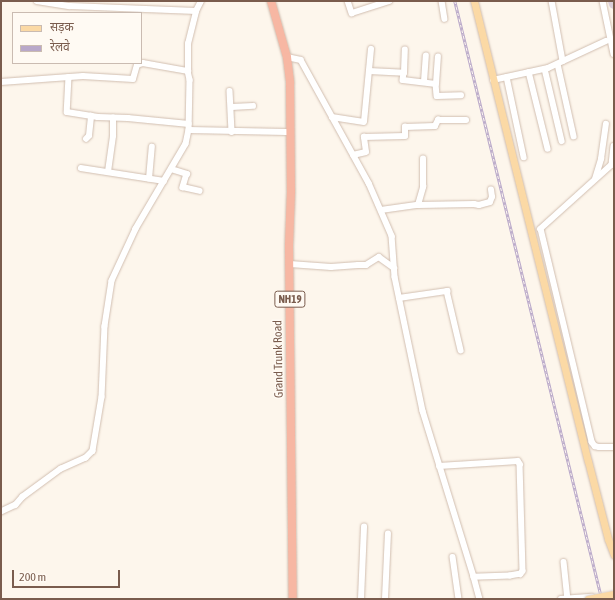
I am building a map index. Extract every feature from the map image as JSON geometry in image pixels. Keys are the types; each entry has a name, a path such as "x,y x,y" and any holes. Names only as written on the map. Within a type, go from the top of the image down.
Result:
{"highway":[{"name":"Grand Trunk Road","path":"266,1 284,68 286,132 285,260 289,599"},
{"name":"Grand Trunk Road","path":"271,1 287,57 290,78 293,599"}],"main road":[{"path":"474,1 595,489 614,555"},
{"path":"588,599 614,594"}],"street":[{"path":"37,1 70,6 196,11"},
{"path":"1,512 16,505 23,497 61,469 86,458 93,452 102,397 105,326 112,281 136,229 186,144 189,127 188,44 196,11 201,1"},
{"path":"348,1 352,13 387,1"},
{"path":"442,1 445,20"},
{"path":"552,1 560,63 574,136"},
{"path":"603,1 614,54"},
{"path":"493,80 545,69 606,41"},
{"path":"332,117 364,122 371,48"},
{"path":"405,50 403,80 436,84"},
{"path":"424,82 426,56"},
{"path":"287,57 301,60 353,154 381,210 392,236 394,268 399,298 423,411 480,599"},
{"path":"438,57 436,84 437,96 461,95"},
{"path":"142,63 188,71"},
{"path":"1,82 96,76 133,79 137,65 140,64"},
{"path":"545,69 562,141"},
{"path":"369,71 404,73"},
{"path":"529,72 548,149"},
{"path":"69,77 67,110 91,116 232,132 286,132"},
{"path":"507,77 524,157"},
{"path":"230,91 232,107 232,132"},
{"path":"232,107 253,106"},
{"path":"86,139 89,136 91,116"},
{"path":"108,172 114,136 113,118"},
{"path":"353,154 366,152 364,137 405,136 405,127 435,126 438,120 466,120"},
{"path":"593,182 599,167 606,124"},
{"path":"614,146 612,165 541,229 592,442 594,446 614,447"},
{"path":"149,179 152,148"},
{"path":"418,206 423,187 423,159"},
{"path":"81,168 164,181"},
{"path":"171,170 187,174 183,187 200,191"},
{"path":"381,210 418,206 479,205 490,202 492,198 491,190"},
{"path":"290,264 332,267 366,265 379,257 394,268"},
{"path":"399,298 447,290 461,350"},
{"path":"439,466 452,467 464,464 518,461 520,464 523,571 521,574 510,576 474,577"},
{"path":"361,599 364,527"},
{"path":"385,599 388,534"},
{"path":"453,557 459,599"},
{"path":"564,562 568,599"},
{"path":"561,599 591,596 592,599"}],"railway":[{"path":"455,1 602,599"}]}
